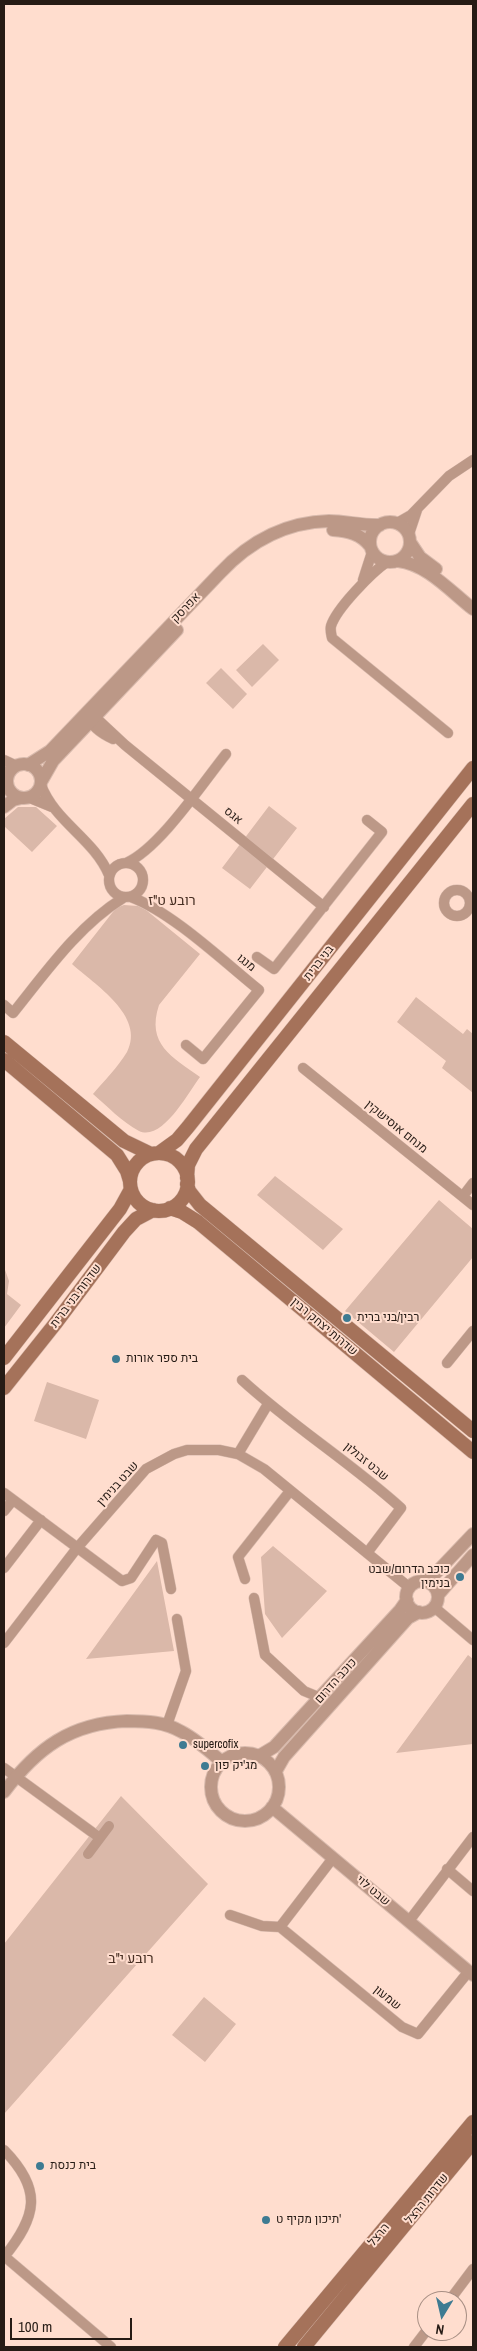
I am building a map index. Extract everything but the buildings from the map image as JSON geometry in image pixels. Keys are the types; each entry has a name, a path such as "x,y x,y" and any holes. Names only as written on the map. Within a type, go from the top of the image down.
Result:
{"main road":[{"name":"בני ברית","path":"155,1154 177,1140 188,1127 473,768"},
{"name":"בני ברית","path":"187,1181 188,1166 196,1149 473,804"},
{"path":"4,1042 124,1141 155,1154 169,1155 178,1160 184,1168 187,1181 182,1198 170,1208 153,1210 139,1203 130,1185 127,1171 117,1155 4,1060"},
{"path":"130,1185 136,1164 155,1154"},
{"name":"שדרות יצחק רבין","path":"187,1181 189,1191 200,1205 473,1431"},
{"name":"שדרות בני ברית","path":"4,1358 120,1209 130,1185"},
{"name":"שדרות יצחק רבין","path":"170,1208 182,1212 198,1222 473,1452"},
{"name":"שדרות בני ברית","path":"4,1388 124,1232 142,1215 153,1210"},
{"name":"הרצל","path":"285,2347 473,2122"},
{"name":"שדרות הרצל","path":"304,2347 473,2142"}],"street":[{"path":"397,523 418,507 449,476 473,460"},
{"path":"418,507 408,552 360,586 332,624 332,638 448,734"},
{"name":"אפרסק","path":"41,784 53,761 90,717 231,561 253,544 275,532 306,524 330,521 380,525"},
{"path":"360,586 371,549 371,534 380,525 388,522 397,523 410,538 420,556 473,598"},
{"name":"אפרסק","path":"23,765 50,751 90,717 236,567 258,551 283,538 330,530 355,534 364,539 371,549"},
{"path":"371,549 378,559 409,563 421,568 473,609"},
{"name":"אגס","path":"90,717 107,736 125,745 324,907"},
{"path":"100,912 107,897 109,880 115,867 138,858 153,844 226,754"},
{"path":"4,760 38,771 41,784 53,808 98,853 114,893 127,897"},
{"path":"23,765 10,771 6,783 13,794 53,808"},
{"path":"4,807 13,800 37,793 41,784"},
{"path":"258,957 274,969 324,907 382,832 367,820"},
{"path":"4,1005 13,1013 65,949 100,912 142,887 143,874 153,844"},
{"path":"98,853 134,865 143,874"},
{"name":"מנגו","path":"142,887 154,908"},
{"name":"מנגו","path":"127,897 154,908 203,944 259,990 203,1059 186,1045"},
{"name":"מנחם אוסישקין","path":"303,1068 473,1205"},
{"path":"463,1196 473,1183"},
{"path":"447,1363 473,1331"},
{"name":"שבט זבולון","path":"242,1380 268,1404 344,1460 401,1508 367,1553"},
{"path":"238,1454 268,1404"},
{"name":"שבט בנימין","path":"4,1643 77,1548 146,1469 174,1454 186,1450 219,1450 238,1454 264,1469 367,1553 408,1594"},
{"path":"245,1579 238,1557 290,1491"},
{"path":"4,1493 122,1580 131,1578 156,1540 162,1543 171,1589"},
{"path":"4,1511 12,1500"},
{"path":"4,1568 41,1520"},
{"path":"425,1582 473,1534"},
{"path":"438,1594 434,1586 425,1582 416,1582 408,1594 411,1608 419,1612 427,1612 434,1607 438,1594 473,1555"},
{"name":"כוכב הדרום","path":"259,1756 270,1750 310,1709 400,1610 408,1594"},
{"path":"254,1598 266,1655 304,1691 320,1698"},
{"path":"434,1607 473,1640"},
{"name":"כוכב הדרום","path":"276,1771 284,1757 408,1618 419,1612"},
{"path":"167,1725 186,1672 177,1619"},
{"path":"304,1691 310,1709"},
{"path":"4,1792 54,1741 73,1731 110,1722 149,1721 167,1725 197,1741 222,1762"},
{"path":"246,1753 266,1760 276,1771 279,1790 272,1808 265,1815 250,1820 235,1820 226,1815 217,1806 211,1789 214,1772 222,1762 237,1754 246,1753"},
{"path":"4,1768 100,1838"},
{"name":"שבט לוי","path":"272,1808 471,1973"},
{"path":"88,1854 109,1826"},
{"path":"409,1920 446,1869 473,1837"},
{"path":"230,1915 262,1926 280,1927 333,1858"},
{"path":"446,1869 473,1890"},
{"name":"שמעון","path":"280,1927 402,2027 418,2034 471,1973"},
{"path":"4,2150 19,2165 30,2185 31,2204 27,2223 4,2257 111,2347"},
{"path":"456,2291 473,2269"}],"shaded area":[{"path":"263,644 279,660 252,687 236,670"},
{"path":"221,668 247,694 233,709 206,683"},
{"path":"269,806 297,828 250,889 222,868"},
{"path":"18,807 36,807 57,826 32,852 4,826 4,819"},
{"path":"124,905 138,906 146,910 200,954 159,1005 156,1030 159,1040 171,1056 200,1077 174,1114 157,1129 148,1132 139,1131 127,1123 93,1094 127,1052 131,1039 130,1026 115,1002 72,964 116,908"},
{"path":"416,997 463,1034 467,1029 473,1034 473,1093 442,1068 446,1061 397,1022"},
{"path":"275,1176 343,1229 323,1250 257,1195"},
{"path":"439,1200 473,1229 473,1257 394,1352 345,1311"},
{"path":"4,1267 9,1281 7,1294 21,1305 4,1328"},
{"path":"47,1382 99,1400 86,1439 34,1421"},
{"path":"273,1546 327,1591 282,1638 265,1614 261,1557"},
{"path":"157,1561 174,1651 86,1659"},
{"path":"468,1655 473,1659 473,1744 396,1753"},
{"path":"121,1796 208,1884 4,2114 4,1944"},
{"path":"204,1997 236,2024 205,2062 172,2035"}],"place":[{"name":"רבין/בני ברית","path":"347,1318"},
{"name":"בית ספר אורות","path":"116,1359"},
{"name":"כוכב הדרום/שבט בנימין","path":"460,1577"},
{"name":"supercofix","path":"183,1745"},
{"name":"מג'יק פון","path":"205,1766"},
{"name":"בית כנסת","path":"40,2166"},
{"name":"תיכון מקיף ט'","path":"266,2220"}],"district":[{"name":"רובע ט\"ז","path":"172,901"},
{"name":"רובע י\"ב","path":"131,1959"}]}
